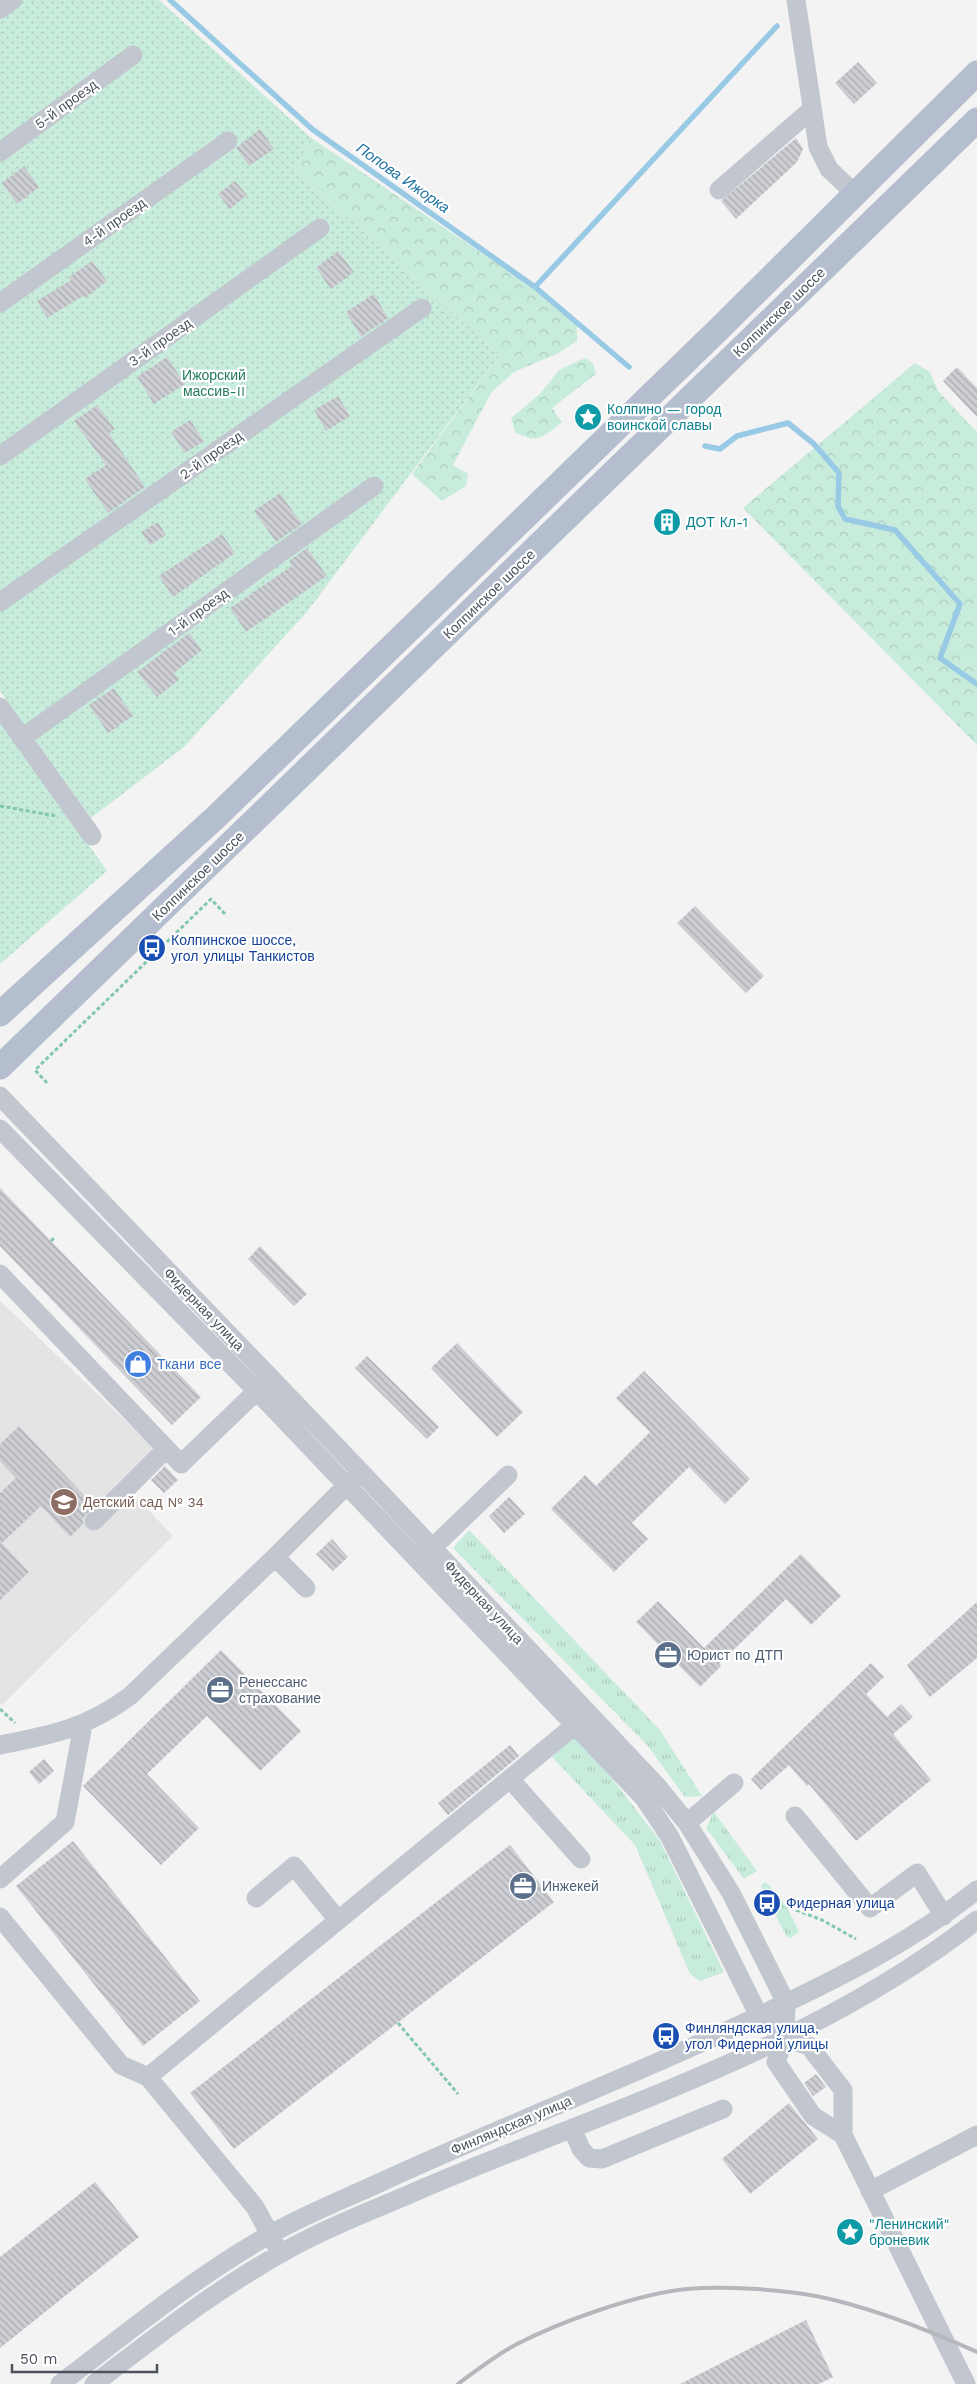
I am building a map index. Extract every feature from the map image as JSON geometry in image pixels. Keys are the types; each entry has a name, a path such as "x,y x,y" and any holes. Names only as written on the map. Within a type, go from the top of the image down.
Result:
{"main road":[{"path":"0,1014 216,817 714,334 977,73"},
{"name":"Колпинское шоссе","path":"0,1067 977,120"}],"street":[{"path":"0,9 13,0"},
{"path":"796,0 818,147 829,169 854,193"},
{"name":"5-й проезд","path":"0,152 133,55"},
{"path":"719,190 811,110"},
{"name":"4-й проезд","path":"0,303 228,141"},
{"name":"3-й проезд","path":"0,456 320,228"},
{"name":"2-й проезд","path":"0,602 422,308"},
{"name":"1-й проезд","path":"22,738 374,486"},
{"path":"0,706 86,828"},
{"name":"Фидерная улица","path":"0,1096 264,1384 347,1485 426,1554 658,1787 688,1823 731,1893 786,2003 785,2038"},
{"name":"Фидерная улица","path":"0,1128 264,1384 361,1472 426,1554 575,1725 644,1798 670,1837 759,2016 785,2038"},
{"path":"0,1274 181,1464 264,1384"},
{"path":"94,1521 166,1449"},
{"path":"0,1746 83,1725 107,1713 130,1696 276,1557 361,1472"},
{"path":"426,1554 508,1475"},
{"path":"276,1557 306,1588"},
{"path":"0,1879 65,1822 83,1725"},
{"path":"148,2077 575,1725"},
{"path":"510,1779 581,1859"},
{"path":"688,1823 734,1783"},
{"path":"795,1816 870,1908 917,1873 944,1916"},
{"path":"256,1898 294,1866 338,1920"},
{"name":"Финляндская улица","path":"60,2384 201,2278 270,2234 414,2166 711,2040 885,1954 944,1916 977,1890"},
{"path":"0,1917 121,2065 148,2077 255,2207 280,2253"},
{"name":"Финляндская улица","path":"94,2384 190,2313 280,2253 446,2179 723,2068 847,2008 897,1978 977,1920"},
{"path":"843,2135 813,2116 784,2077 776,2062 785,2038 809,2046 843,2090 843,2135 966,2384"},
{"path":"572,2128 581,2149 589,2158 602,2159 722,2109"},
{"path":"870,2191 977,2135"}],"path":[{"path":"0,806 86,828"},
{"path":"47,1083 35,1070 211,899 225,914"},
{"path":"50,1241 54,1237"},
{"path":"796,1910 822,1920 856,1939"},
{"path":"398,2022 458,2094"}],"shaded area":[{"name":"Детский сад № 34","path":"0,1301 154,1448 114,1487 132,1505 138,1499 173,1536 2,1705 0,1703"}],"green space":[{"name":"Ижорский массив-II","path":"0,0 159,0 310,137 295,172 383,248 499,356 306,613 184,747 91,818 0,691"},
{"path":"310,137 542,294 577,325 577,341 557,354 514,372 491,393 453,465 468,474 466,486 442,501 412,474 499,356 383,248 295,172"},
{"path":"585,358 593,363 596,374 552,408 562,422 540,437 529,438 515,432 511,418 540,394 559,370"},
{"path":"915,363 930,372 938,391 977,432 977,745 743,508"},
{"path":"0,718 107,871 0,964"},
{"path":"469,1530 660,1730 702,1796 685,1797 647,1745 453,1548"},
{"path":"577,1733 660,1841 724,1972 700,1981 690,1974 635,1845 552,1757"},
{"path":"714,1812 757,1871 744,1879 706,1828"},
{"path":"764,1882 768,1884 787,1907 799,1932 790,1938 786,1936 761,1886"}],"building":[{"path":"858,62 877,83 854,104 835,83"},
{"path":"260,129 274,149 249,166 236,148"},
{"path":"796,138 803,149 797,162 736,219 721,201"},
{"path":"24,166 39,187 17,204 2,183"},
{"path":"235,181 247,195 230,209 218,194"},
{"path":"338,251 354,272 331,289 316,268"},
{"path":"92,261 107,281 85,298 83,296 47,318 37,301 71,280 69,277"},
{"path":"374,294 388,318 361,337 346,312"},
{"path":"167,357 185,384 154,404 137,377"},
{"path":"957,367 977,388 977,417 943,381"},
{"path":"338,396 350,416 326,431 314,410"},
{"path":"97,405 115,429 109,433 145,487 108,513 85,479 106,465 74,421"},
{"path":"190,420 204,441 185,453 171,432"},
{"path":"280,493 302,524 276,542 254,511"},
{"name":"ДОТ Кл-1","path":"674,513 677,527 660,530 657,516"},
{"path":"158,522 166,535 150,545 141,532"},
{"path":"222,534 235,553 173,597 159,576"},
{"path":"307,548 327,576 246,632 230,608 292,566 289,561"},
{"path":"189,633 202,650 174,673 179,680 157,697 137,672"},
{"path":"114,688 133,716 108,733 89,705"},
{"path":"695,906 764,976 746,993 677,923"},
{"path":"0,1188 201,1397 172,1425 0,1246"},
{"path":"260,1246 307,1294 294,1306 248,1259"},
{"path":"457,1343 523,1412 497,1437 431,1368"},
{"path":"367,1356 439,1427 427,1439 355,1368"},
{"path":"644,1371 750,1479 725,1504 689,1467 632,1523 648,1539 614,1572 551,1509 585,1475 596,1486 650,1432 616,1398"},
{"path":"19,1426 94,1506 83,1518 83,1524 70,1537 41,1506 2,1543 29,1572 0,1600 0,1493 16,1478 0,1461 0,1444"},
{"path":"165,1466 178,1480 164,1493 151,1480"},
{"path":"509,1497 525,1514 504,1533 489,1516"},
{"path":"332,1539 348,1557 333,1571 316,1554"},
{"path":"801,1554 841,1596 811,1625 786,1599 719,1664 721,1666 700,1687 636,1622 658,1601 704,1648"},
{"path":"977,1602 977,1658 930,1697 907,1665"},
{"path":"221,1650 301,1731 260,1771 207,1716 147,1774 199,1828 161,1865 83,1786"},
{"path":"871,1663 884,1677 866,1694 887,1717 901,1704 913,1717 893,1734 931,1780 856,1841 809,1784 807,1786 789,1765 761,1790 751,1779"},
{"path":"510,1745 519,1756 448,1815 438,1803"},
{"path":"44,1759 54,1771 39,1784 29,1772"},
{"path":"73,1841 200,2001 143,2046 16,1886"},
{"path":"510,1845 554,1902 234,2149 190,2093"},
{"path":"816,2074 826,2087 813,2096 804,2083"},
{"path":"789,2103 818,2139 750,2194 722,2159"},
{"path":"95,2182 139,2237 0,2348 0,2257"},
{"path":"806,2320 833,2377 819,2384 680,2384"}],"waterway":[{"name":"Попова Ижорка","path":"170,0 312,129 535,287 629,367"},
{"path":"535,287 777,26"},
{"name":"Попова Ижорка","path":"705,446 720,449 737,436 788,423 814,444 839,473 838,506 845,519 895,530 960,604 940,658 977,684"}],"railway":[{"path":"458,2384 509,2348 556,2326 646,2296 687,2289 752,2289 816,2296 857,2306 898,2320 977,2352"}],"place":[{"name":"Колпино — город воинской славы","path":"588,417"},
{"name":"ДОТ Кл-1","path":"667,522"},
{"name":"Колпинское шоссе, угол улицы Танкистов","path":"152,948"},
{"name":"Ткани все","path":"138,1364"},
{"name":"Детский сад № 34","path":"64,1502"},
{"name":"Юрист по ДТП","path":"668,1655"},
{"name":"Ренессанс страхование","path":"220,1690"},
{"name":"Инжекей","path":"523,1886"},
{"name":"Фидерная улица","path":"767,1903"},
{"name":"Финляндская улица, угол Фидерной улицы","path":"666,2036"},
{"name":"\"Ленинский\" броневик","path":"850,2232"}]}
